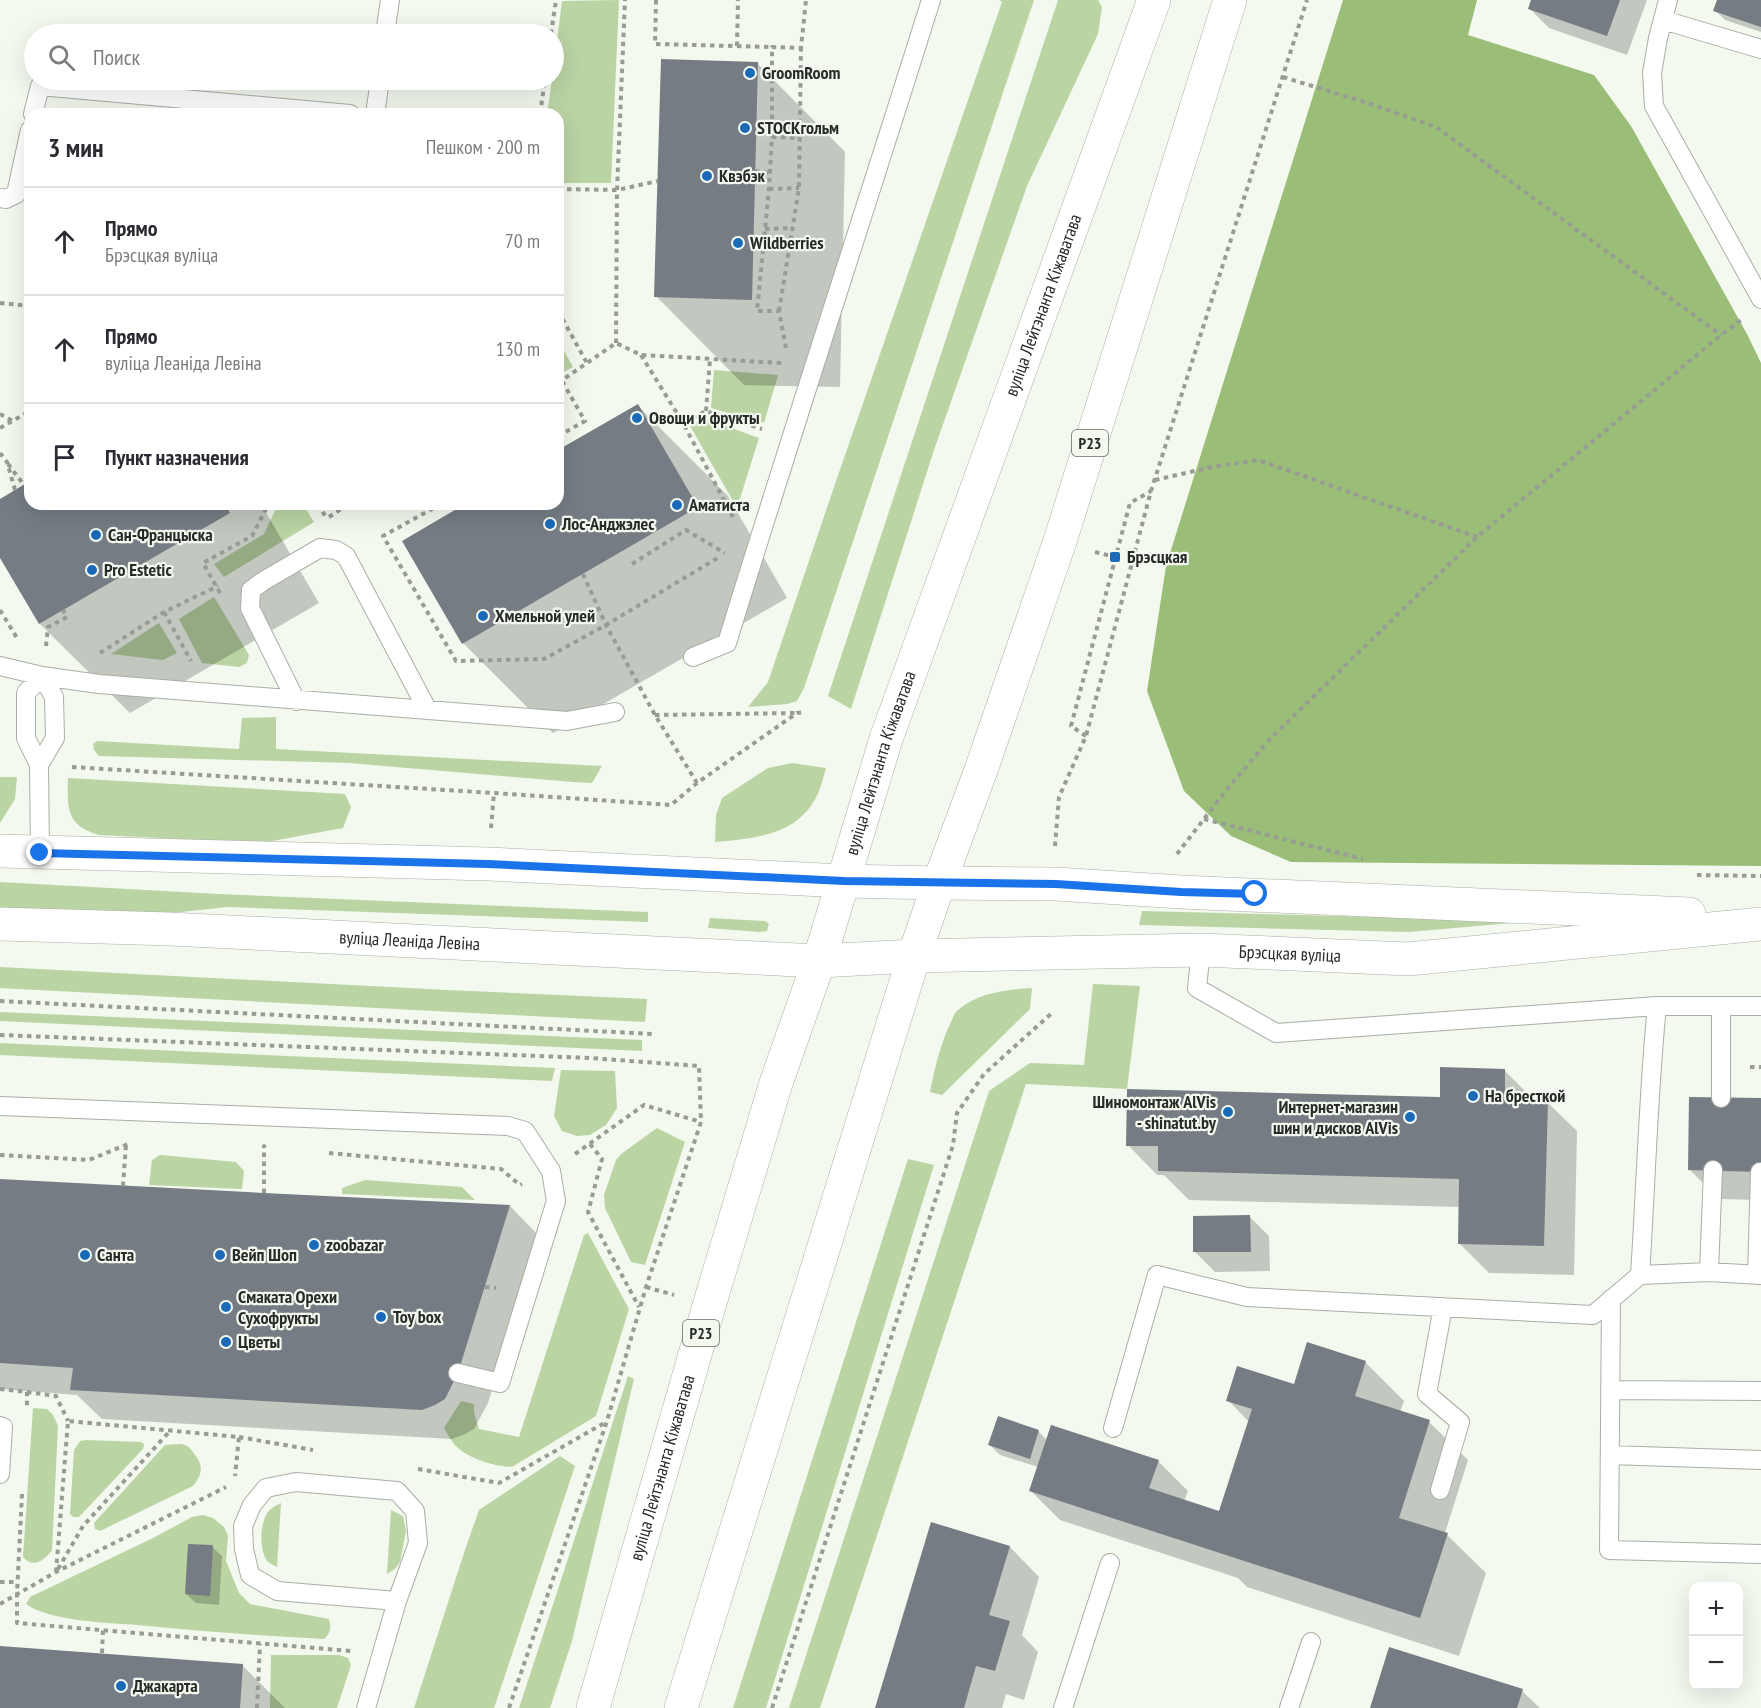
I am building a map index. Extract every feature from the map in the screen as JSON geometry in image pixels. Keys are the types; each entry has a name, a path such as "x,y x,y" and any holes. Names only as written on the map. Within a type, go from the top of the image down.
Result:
{"main road":[{"name":"вуліца Лейтэнанта Кіжаватава","path":"593,1708 712,1295 773,1094 819,961 890,730 1154,0"},
{"name":"Р23","path":"681,1708 914,956 1060,541 1230,0"},
{"path":"0,851 488,864 844,881 1056,884 1181,892 1761,918"},
{"name":"вуліца Леаніда Левіна","path":"0,924 170,929 819,961"},
{"name":"Брэсцкая вуліца","path":"819,961 914,956 1201,950 1408,959 1761,924"}],"lane":[{"path":"386,24 390,0"},
{"path":"693,657 727,643 931,0"},
{"path":"1668,0 1652,73 1653,106 1761,299"},
{"path":"1663,20 1761,49"},
{"path":"34,108 39,90"},
{"path":"84,90 284,108"},
{"path":"376,108 379,90"},
{"path":"0,198 6,199 16,194 24,157"},
{"path":"296,701 250,608 251,590 320,548 336,550 346,556 426,709"},
{"path":"0,666 42,676 99,684 296,701 567,721 615,712"},
{"path":"39,765 55,738 54,697 42,676"},
{"path":"40,853 39,765 26,738 26,693 42,676"},
{"path":"1201,950 1197,988 1276,1033 1657,1006 1761,1006"},
{"path":"1640,1275 1651,1066 1657,1006"},
{"path":"1721,1006 1721,1098"},
{"path":"0,1106 508,1126 525,1131 551,1171 556,1201 500,1383 458,1373"},
{"path":"1709,1272 1713,1170"},
{"path":"1113,1428 1157,1275 1247,1297 1593,1315 1640,1275 1709,1272 1759,1275 1760,1172"},
{"path":"1611,1299 1609,1550 1761,1554"},
{"path":"1440,1490 1460,1422 1427,1394 1443,1307"},
{"path":"1610,1390 1761,1392"},
{"path":"0,1426 3,1427 0,1474"},
{"path":"1610,1455 1761,1460"},
{"path":"366,1708 397,1601 418,1543 415,1511 397,1491 296,1482 266,1488 252,1505 243,1526 244,1549 250,1575 277,1591 397,1601"},
{"path":"1063,1708 1110,1563"},
{"path":"1289,1708 1311,1642"}],"path":[{"path":"552,24 556,0"},
{"path":"616,343 617,190 625,0"},
{"path":"656,0 655,44 801,48"},
{"path":"737,46 738,0"},
{"path":"787,353 779,310 799,188 801,48 806,0"},
{"path":"1055,847 1059,796 1086,736 1151,491 1307,0"},
{"path":"772,47 770,173 757,311 779,310"},
{"path":"1283,77 1361,101 1436,128 1721,335"},
{"path":"541,108 544,90"},
{"path":"772,137 798,138"},
{"path":"755,171 770,173"},
{"path":"564,189 617,190 658,181"},
{"path":"769,189 799,188"},
{"path":"765,229 793,228"},
{"path":"0,303 24,305"},
{"path":"1172,861 1228,788 1271,738 1477,537 1721,335 1745,318"},
{"path":"564,322 587,363"},
{"path":"616,343 641,355 789,363"},
{"path":"564,379 616,343"},
{"path":"641,355 683,423 736,523"},
{"path":"706,411 710,360"},
{"path":"564,388 585,421 564,433"},
{"path":"683,423 706,411 768,431"},
{"path":"0,414 13,421"},
{"path":"0,428 24,415"},
{"path":"0,453 24,484"},
{"path":"1155,480 1212,467 1258,460 1477,537"},
{"path":"7,462 15,490"},
{"path":"1086,736 1071,726 1112,568 1130,503 1151,491"},
{"path":"216,587 203,563 252,536 265,510"},
{"path":"321,510 326,518 339,510"},
{"path":"429,510 383,536 456,661 544,658 606,625 726,553 686,530 632,564"},
{"path":"583,574 606,625 697,783"},
{"path":"98,654 164,612 226,581"},
{"path":"45,650 48,627 67,617 63,610"},
{"path":"164,612 194,667"},
{"path":"656,715 805,712"},
{"path":"39,765 671,805 697,783 797,713"},
{"path":"1204,819 1372,861"},
{"path":"0,1001 654,1034"},
{"path":"772,1708 953,1145 957,1113 984,1074 1051,1014"},
{"path":"0,1035 590,1058 699,1066 701,1122 640,1308 607,1421 509,1708"},
{"path":"0,1155 88,1160 126,1144 138,1144"},
{"path":"123,1186 126,1144"},
{"path":"590,1144 602,1159 588,1212 640,1308"},
{"path":"0,1389 56,1396 68,1421 56,1572"},
{"path":"26,1416 27,1392"},
{"path":"68,1421 239,1437 319,1451"},
{"path":"409,1467 500,1483 607,1421"},
{"path":"56,1572 83,1526 170,1431"},
{"path":"0,1604 56,1572 234,1483 239,1437"},
{"path":"23,1487 17,1623 320,1647"},
{"path":"0,1582 18,1582"},
{"path":"102,1653 103,1630"},
{"path":"257,1708 260,1644"}],"green space":[{"path":"619,0 611,183 564,183 564,108 548,108 551,90 564,90 564,24 559,24 562,1"},
{"path":"999,0 1034,0 804,688 797,701 748,707 768,682 1002,2"},
{"path":"1058,0 1098,0 1102,7 1098,34 1027,186 934,450 851,709 828,696"},
{"path":"1343,0 1477,0 1468,35 1594,75 1631,126 1761,363 1761,866 1291,862 1231,836 1184,791 1147,691 1166,566"},
{"path":"564,351 573,367 564,372"},
{"path":"714,370 778,375 764,423 711,408"},
{"path":"704,418 759,438 737,508 690,426"},
{"path":"275,510 307,510 314,522 224,577 214,564 264,534"},
{"path":"214,597 249,655 247,663 239,667 202,663 179,619"},
{"path":"159,623 177,653 163,660 111,654"},
{"path":"276,717 276,749 602,766 592,783 349,763 99,756 93,744 97,741 239,749 242,718"},
{"path":"792,763 826,768 819,791 811,806 801,817 776,832 746,839 715,842 716,815 722,798 768,768"},
{"path":"0,777 17,777 15,799 0,823"},
{"path":"68,778 345,794 351,807 343,828 261,843 99,835 88,831 74,821 69,806"},
{"path":"0,882 219,894 648,912 648,922 227,907 136,917 0,911"},
{"path":"1142,911 1534,921 1409,932 1139,925"},
{"path":"710,918 765,921 769,924 767,931 760,932 708,928"},
{"path":"0,967 647,999 645,1022 0,988"},
{"path":"1093,984 1140,986 1127,1089 1026,1084 820,1708 789,1708 989,1091 1030,1063 1084,1065"},
{"path":"1032,988 1030,1009 942,1095 930,1092 941,1048 957,1011 983,996"},
{"path":"0,1012 642,1040 642,1051 0,1021"},
{"path":"0,1043 555,1068 552,1081 0,1055"},
{"path":"561,1070 615,1071 617,1108 606,1125 590,1135 577,1136 562,1131 554,1116"},
{"path":"657,1128 685,1142 645,1265 631,1262 605,1208 604,1195 616,1160"},
{"path":"160,1155 236,1162 244,1171 242,1189 149,1185 152,1160"},
{"path":"908,1159 934,1165 766,1708 733,1708"},
{"path":"365,1180 462,1187 475,1200 342,1194 342,1188"},
{"path":"588,1233 629,1309 596,1416 512,1467 489,1463 466,1454 454,1444 444,1428 461,1401 474,1404 479,1429 519,1437 584,1235"},
{"path":"628,1376 634,1379 572,1641 550,1708 519,1708"},
{"path":"33,1408 47,1409 58,1426 52,1550 46,1557 35,1563 23,1557"},
{"path":"80,1441 144,1444 143,1449 79,1517 73,1517 70,1514 74,1450"},
{"path":"165,1445 186,1446 198,1459 201,1470 193,1486 100,1531 95,1529 94,1523"},
{"path":"560,1456 575,1466 494,1708 414,1708 479,1510"},
{"path":"281,1503 277,1567 268,1562 265,1557 262,1532 267,1513"},
{"path":"391,1510 403,1516 406,1531 400,1562 387,1574"},
{"path":"203,1515 213,1518 224,1527 228,1536 226,1561 239,1593 250,1604 329,1619 330,1630 324,1639 96,1622 64,1618 36,1610 26,1604 30,1597 192,1517"},
{"path":"271,1655 339,1655 348,1658 351,1665 337,1708 270,1708"}],"building":[{"path":"1531,0 1620,0 1607,36 1528,9"},
{"path":"1717,0 1761,0 1761,27 1713,11"},
{"name":"Квэбэк","path":"661,59 758,62 752,300 654,297"},
{"name":"Лос-Анджэлес","path":"638,404 698,507 462,644 402,541 455,510 564,510 564,447"},
{"name":"Сан-Францыска","path":"24,485 24,510 228,510 230,513 39,624 0,558 0,499"},
{"path":"1440,1067 1505,1069 1505,1099 1548,1100 1544,1246 1458,1244 1459,1179 1158,1171 1158,1146 1126,1146 1127,1089 1440,1097"},
{"path":"1689,1097 1761,1098 1761,1172 1688,1170"},
{"path":"0,1179 510,1205 458,1373 445,1399 422,1410 70,1390 73,1368 0,1363"},
{"path":"1250,1215 1251,1252 1193,1252 1193,1216"},
{"path":"1307,1342 1366,1361 1355,1396 1430,1420 1399,1518 1448,1533 1420,1618 1029,1491 1051,1425 1159,1460 1149,1488 1219,1511 1252,1409 1226,1401 1237,1366 1294,1384"},
{"path":"998,1416 1039,1430 1030,1459 988,1445"},
{"path":"931,1522 1010,1546 989,1615 1010,1621 995,1671 976,1666 964,1708 875,1708"},
{"path":"188,1544 213,1545 210,1596 185,1594"},
{"name":"Джакарта","path":"0,1646 243,1664 240,1708 0,1708"},
{"path":"1389,1647 1523,1689 1517,1708 1370,1708"}],"place":[{"name":"GroomRoom","path":"750,73"},
{"name":"STOCKгольм","path":"745,128"},
{"name":"Квэбэк","path":"707,176"},
{"name":"Wildberries","path":"738,243"},
{"name":"Овощи и фрукты","path":"637,418"},
{"name":"Аматиста","path":"677,505"},
{"name":"Лос-Анджэлес","path":"550,524"},
{"name":"Сан-Францыска","path":"96,535"},
{"name":"Брэсцкая","path":"1115,557"},
{"name":"Pro Estetic","path":"92,570"},
{"name":"Хмельной улей","path":"483,616"},
{"name":"На бресткой","path":"1473,1096"},
{"name":"Шиномонтаж AlVis - shinatut.by","path":"1228,1112"},
{"name":"Интернет-магазин шин и дисков AlVis","path":"1410,1117"},
{"name":"zoobazar","path":"314,1245"},
{"name":"Санта","path":"85,1255"},
{"name":"Вейп Шоп","path":"220,1255"},
{"name":"Смаката Орехи Сухофрукты","path":"226,1307"},
{"name":"Toy box","path":"381,1317"},
{"name":"Цветы","path":"226,1342"},
{"name":"Джакарта","path":"121,1686"}],"route":[{"path":"40,853 488,864 844,881 1056,884 1255,894"}]}
